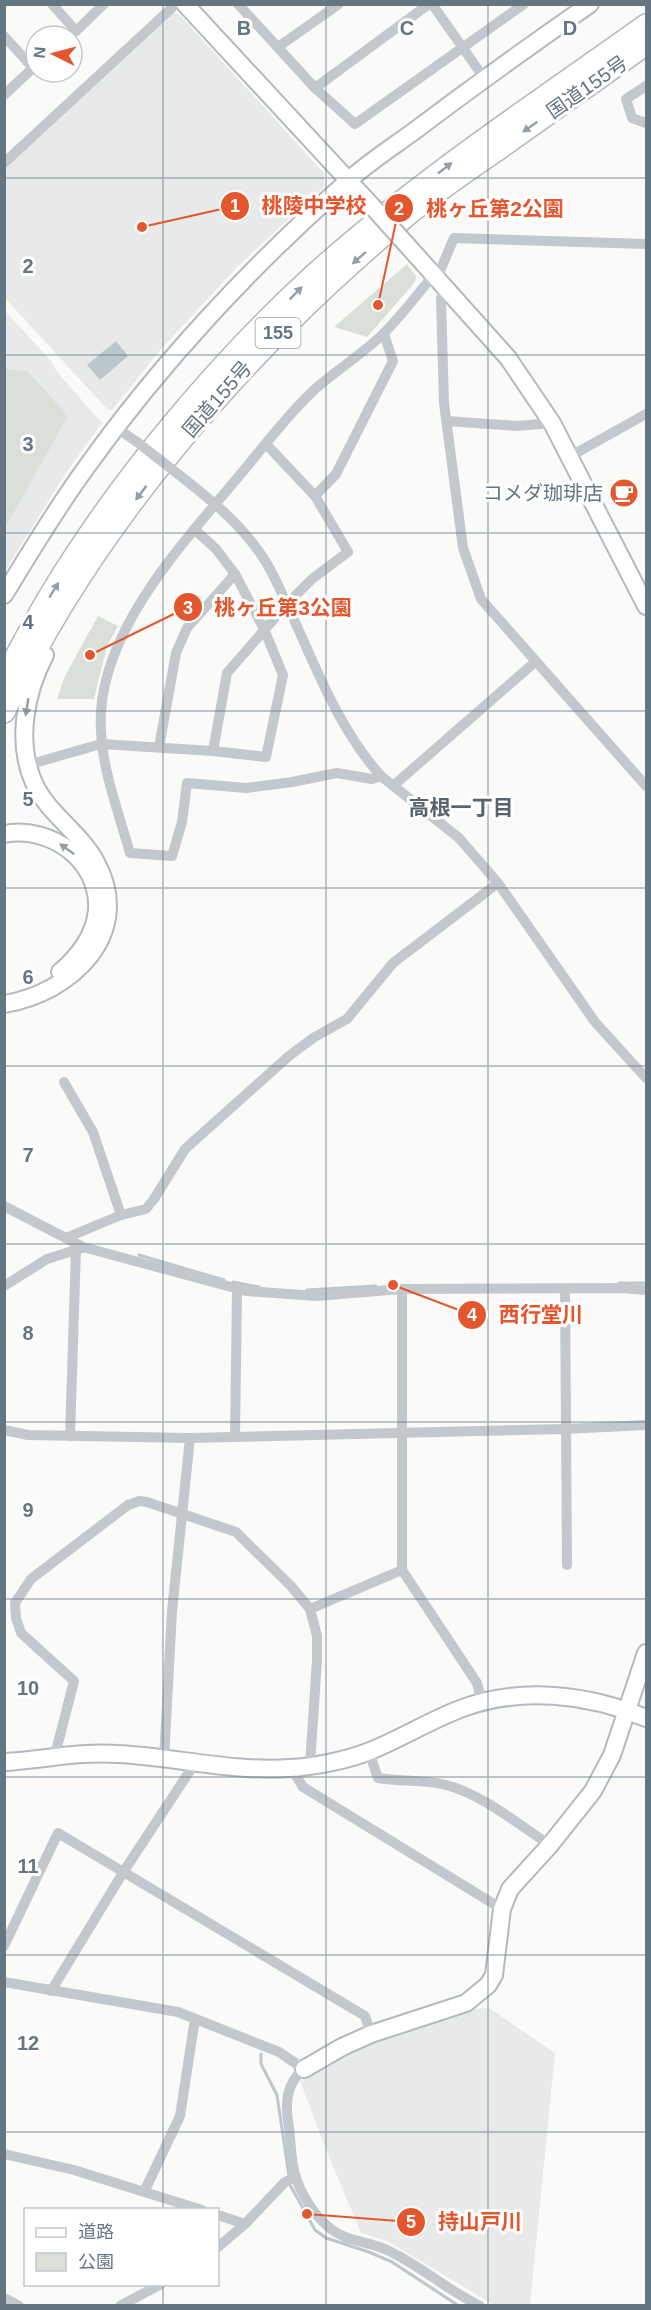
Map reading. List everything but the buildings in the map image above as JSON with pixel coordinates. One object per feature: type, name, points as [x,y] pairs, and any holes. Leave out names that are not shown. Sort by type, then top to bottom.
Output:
[{"type":"highway","name":"国道155号","points":[[4,678],[52,592],[110,506],[182,413],[248,341],[315,274],[395,206],[454,161],[646,25]]},
{"type":"highway","name":"国道155号","points":[[4,712],[64,603],[118,523],[192,425],[260,351],[327,285],[406,216],[646,44]]},
{"type":"street","points":[[52,4],[76,31],[104,4]]},
{"type":"street","points":[[4,163],[176,4]]},
{"type":"street","points":[[185,4],[349,180],[508,358],[552,423],[641,583],[646,606]]},
{"type":"street","points":[[278,47],[339,4]]},
{"type":"street","points":[[315,88],[431,4],[484,78]]},
{"type":"street","points":[[240,5],[315,88],[355,124],[524,4]]},
{"type":"street","points":[[4,595],[88,464],[168,364],[217,309],[349,180],[484,78],[590,4]]},
{"type":"street","points":[[4,36],[33,68],[4,95]]},
{"type":"street","points":[[646,86],[626,99],[632,118],[646,123]]},
{"type":"street","points":[[381,776],[372,779],[337,773],[246,788],[187,783],[182,822],[172,856],[130,853],[106,771],[102,744],[101,711],[113,654],[138,607],[194,529],[314,390],[384,334],[439,280],[454,238],[646,244]]},
{"type":"street","points":[[439,280],[444,403],[463,548],[481,599],[646,786]]},
{"type":"street","points":[[315,496],[336,474],[393,361],[384,334]]},
{"type":"street","points":[[569,457],[646,414]]},
{"type":"street","points":[[447,421],[517,426],[552,423]]},
{"type":"street","points":[[117,428],[216,504],[245,533],[264,558],[341,722],[370,764],[393,786],[459,838],[498,883],[595,1022],[646,1078]]},
{"type":"street","points":[[213,751],[226,673],[286,604],[312,579],[348,552],[315,496],[266,444]]},
{"type":"street","points":[[4,1004],[36,996],[68,979],[98,945],[106,921],[107,897],[101,872],[86,846],[49,807],[34,783],[26,757],[24,731],[28,700],[37,670],[118,523]]},
{"type":"street","points":[[38,762],[102,744],[213,751],[266,758],[283,675],[264,629],[235,574],[216,549],[194,529]]},
{"type":"street","points":[[159,747],[176,652],[187,628],[235,574]]},
{"type":"street","points":[[393,786],[535,662]]},
{"type":"street","points":[[4,834],[22,832],[38,834],[65,847],[80,860],[88,872],[94,888],[97,909],[88,939],[63,970],[45,982],[4,996]]},
{"type":"street","points":[[66,1238],[121,1215],[146,1209],[185,1149],[289,1056],[313,1038],[347,1019],[393,963],[498,883]]},
{"type":"street","points":[[64,1082],[93,1131],[121,1215]]},
{"type":"street","points":[[4,1206],[66,1238],[80,1248],[237,1290],[277,1295],[316,1296],[402,1289],[646,1290]]},
{"type":"street","points":[[4,1286],[48,1259],[80,1248]]},
{"type":"street","points":[[70,1436],[80,1248]]},
{"type":"street","points":[[402,1289],[402,1570],[477,1683],[482,1703]]},
{"type":"street","points":[[565,1289],[567,1565]]},
{"type":"street","points":[[235,1437],[237,1290]]},
{"type":"street","points":[[4,1430],[28,1435],[190,1438],[646,1425]]},
{"type":"street","points":[[164,1759],[172,1611],[190,1438]]},
{"type":"street","points":[[55,1755],[74,1681],[21,1633],[15,1603],[18,1594],[31,1579],[128,1505],[139,1501],[236,1532],[291,1586],[310,1609],[317,1636],[310,1766]]},
{"type":"street","points":[[310,1609],[402,1570]]},
{"type":"street","points":[[473,2304],[392,2252],[371,2243],[347,2238],[331,2230],[291,2180],[286,2101],[294,2077],[342,2047],[371,2034],[466,2003],[480,1994],[494,1975],[502,1909],[510,1889],[550,1845],[593,1791],[612,1755],[646,1653]]},
{"type":"street","points":[[4,1762],[55,1755],[117,1754],[265,1769],[310,1766],[369,1752],[460,1709],[516,1695],[548,1695],[592,1701],[627,1710],[646,1718]]},
{"type":"street","points":[[369,1752],[378,1778],[419,1780],[447,1785],[473,1796],[550,1845]]},
{"type":"street","points":[[51,1990],[124,1871],[195,1763]]},
{"type":"street","points":[[291,1768],[303,1788],[502,1909]]},
{"type":"street","points":[[4,1947],[58,1833],[365,2016],[371,2034]]},
{"type":"street","points":[[4,1982],[178,2012],[279,2052],[304,2069]]},
{"type":"street","points":[[145,2190],[180,2116],[195,2019]]},
{"type":"street","points":[[4,2154],[74,2170],[145,2190],[196,2208]]},
{"type":"street","points":[[219,2246],[291,2180]]},
{"type":"street","points":[[219,2215],[244,2224]]},
{"type":"street","points":[[120,2306],[157,2286]]},
{"type":"street","points":[[4,2298],[20,2306]]},
{"type":"shaded area","points":[[174,13],[179,14],[324,173],[324,187],[237,267],[162,348],[112,410],[107,409],[5,298],[5,169]]},
{"type":"shaded area","points":[[5,311],[52,362],[57,372],[102,423],[65,474],[5,571]]},
{"type":"shaded area","points":[[116,341],[128,356],[100,380],[87,365]]},
{"type":"shaded area","points":[[489,2008],[555,2053],[530,2305],[494,2305],[387,2241],[361,2233],[300,2081],[344,2054],[375,2040],[472,2009]]},
{"type":"green space","points":[[407,264],[416,276],[415,282],[367,337],[334,327]]},
{"type":"green space","points":[[5,368],[28,372],[68,416],[5,528]]},
{"type":"green space","points":[[98,616],[118,626],[107,646],[94,699],[57,699],[65,676]]},
{"type":"waterway","points":[[139,1255],[224,1280]]},
{"type":"waterway","points":[[233,1282],[259,1287]]},
{"type":"waterway","points":[[619,1283],[646,1283]]},
{"type":"waterway","points":[[307,1290],[376,1286]]},
{"type":"waterway","points":[[261,2054],[261,2064],[277,2095],[289,2176]]},
{"type":"waterway","points":[[289,2183],[315,2230],[326,2238],[392,2262],[459,2306]]},
{"type":"place","name":"桃陵中学校","points":[[142,227]]},
{"type":"place","name":"桃ヶ丘第2公園","points":[[378,305]]},
{"type":"place","name":"コメダ珈琲店","points":[[624,493]]},
{"type":"place","name":"桃ヶ丘第3公園","points":[[90,655]]},
{"type":"place","name":"西行堂川","points":[[393,1285]]},
{"type":"place","name":"持山戸川","points":[[307,2214]]},
{"type":"district","name":"高根一丁目","points":[[461,807]]}]
